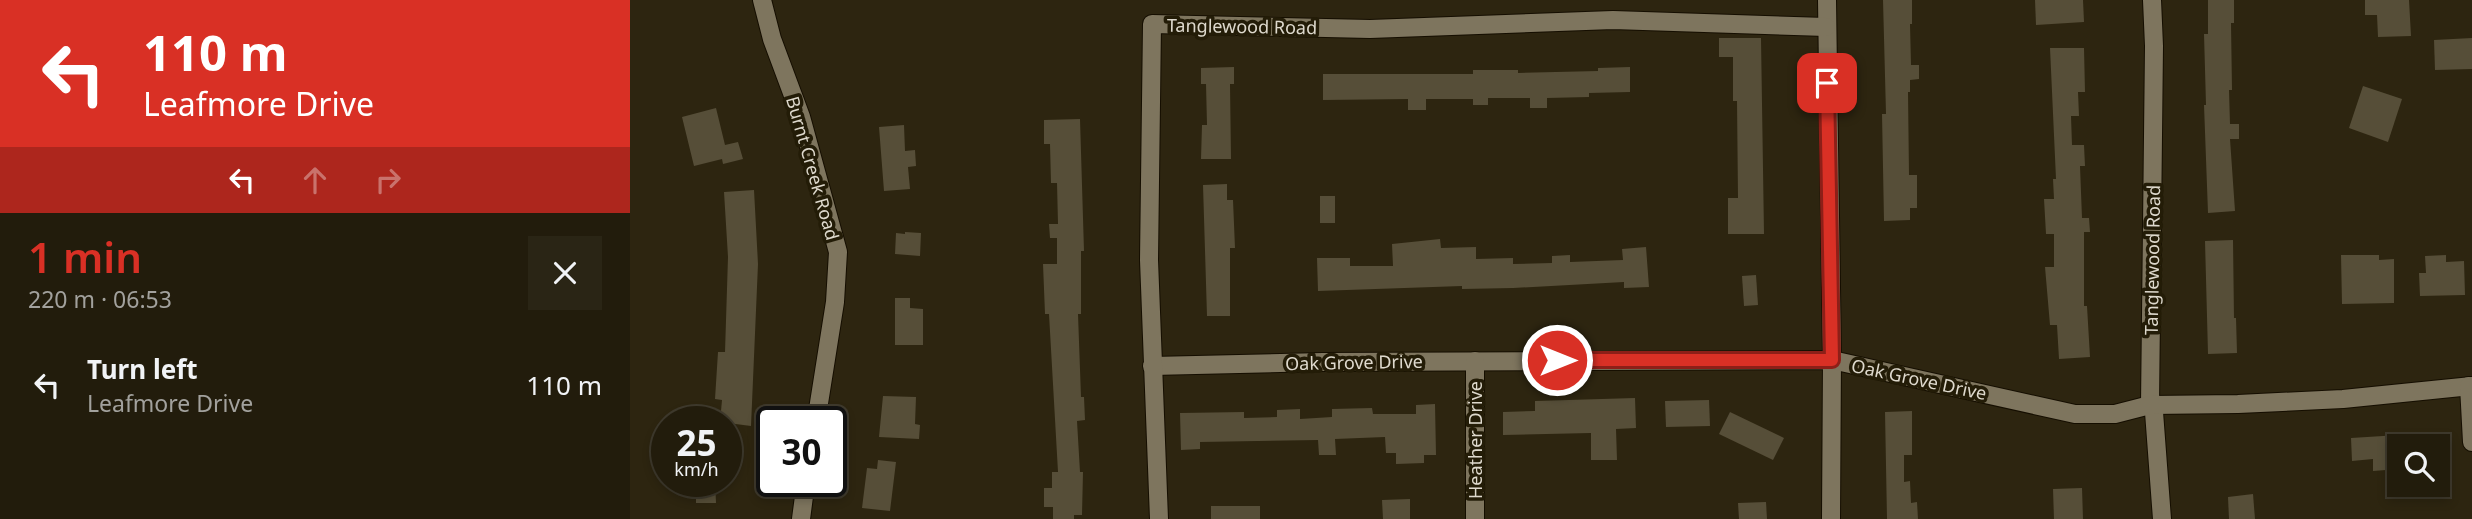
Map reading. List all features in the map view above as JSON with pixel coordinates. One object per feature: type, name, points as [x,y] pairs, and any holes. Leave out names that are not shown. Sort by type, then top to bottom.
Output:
[{"type":"street","name":"Burnt Creek Road","points":[[762,0],[772,39],[801,117],[838,252],[835,302],[819,406]]},
{"type":"street","points":[[1827,0],[1832,360],[1831,519]]},
{"type":"street","name":"Tanglewood Road","points":[[2152,0],[2154,46],[2150,405],[2154,412],[2162,519]]},
{"type":"street","name":"Tanglewood Road","points":[[1159,519],[1149,260],[1152,24],[1370,29],[1613,20],[1826,27]]},
{"type":"street","name":"Oak Grove Drive","points":[[1152,366],[1475,361],[1832,360],[2075,414],[2115,414],[2150,405],[2238,404],[2343,398],[2470,386]]},
{"type":"street","name":"Heather Drive","points":[[1475,361],[1475,519]]},
{"type":"street","points":[[2470,386],[2472,442]]},
{"type":"street","points":[[801,519],[804,497]]},
{"type":"building","points":[[1883,0],[1912,0],[1911,65],[1919,65],[1919,79],[1910,80],[1908,92],[1909,175],[1917,175],[1917,208],[1910,208],[1910,220],[1884,221],[1882,114],[1886,114]]},
{"type":"building","points":[[2035,0],[2083,0],[2084,22],[2036,25]]},
{"type":"building","points":[[2208,0],[2234,0],[2234,23],[2231,23],[2230,124],[2239,124],[2239,139],[2230,139],[2235,211],[2208,213],[2204,34],[2208,34]]},
{"type":"building","points":[[2365,0],[2409,0],[2411,36],[2378,37],[2377,15],[2365,15]]},
{"type":"building","points":[[1719,38],[1761,38],[1764,234],[1728,234],[1728,198],[1738,198],[1737,101],[1733,101],[1733,57],[1719,57]]},
{"type":"building","points":[[2472,38],[2472,69],[2435,70],[2434,40]]},
{"type":"building","points":[[2050,48],[2084,48],[2085,92],[2078,92],[2079,116],[2071,116],[2072,145],[2084,145],[2085,166],[2080,166],[2082,218],[2089,218],[2090,232],[2084,232],[2084,306],[2087,306],[2090,357],[2059,359],[2057,325],[2050,325],[2045,267],[2054,267],[2054,234],[2046,234],[2044,199],[2054,199],[2053,179],[2056,179]]},
{"type":"building","points":[[1234,67],[1234,84],[1230,84],[1231,159],[1201,159],[1202,125],[1207,125],[1206,84],[1201,84],[1201,68]]},
{"type":"building","points":[[1630,67],[1630,92],[1547,98],[1547,108],[1530,108],[1530,98],[1488,98],[1488,105],[1473,105],[1473,99],[1426,99],[1426,110],[1408,110],[1408,99],[1323,100],[1323,74],[1473,74],[1473,70],[1518,70],[1518,73],[1598,71],[1598,68]]},
{"type":"building","points":[[2363,86],[2402,99],[2388,142],[2349,128]]},
{"type":"building","points":[[716,108],[725,145],[738,142],[743,159],[723,164],[722,159],[694,166],[682,117]]},
{"type":"building","points":[[1080,119],[1084,251],[1081,251],[1081,314],[1078,314],[1081,397],[1084,397],[1085,420],[1077,421],[1080,472],[1083,472],[1082,515],[1074,515],[1074,519],[1053,519],[1053,507],[1044,507],[1044,488],[1052,488],[1052,472],[1058,472],[1049,314],[1045,314],[1043,264],[1057,264],[1057,238],[1050,238],[1049,224],[1058,224],[1057,183],[1051,183],[1050,144],[1044,144],[1044,120]]},
{"type":"building","points":[[904,125],[905,151],[915,150],[916,166],[908,167],[910,189],[884,191],[879,127]]},
{"type":"building","points":[[1227,184],[1227,200],[1233,200],[1235,248],[1230,248],[1230,316],[1207,316],[1203,185]]},
{"type":"building","points":[[754,190],[758,264],[751,426],[742,425],[742,406],[721,406],[722,400],[715,399],[718,352],[725,352],[728,257],[724,192]]},
{"type":"building","points":[[1320,196],[1335,196],[1335,223],[1320,223]]},
{"type":"building","points":[[896,233],[921,233],[920,256],[895,254]]},
{"type":"building","points":[[1440,239],[1441,248],[1476,247],[1476,259],[1513,258],[1513,264],[1552,263],[1552,256],[1570,255],[1570,262],[1623,260],[1622,249],[1646,247],[1649,287],[1624,288],[1624,282],[1513,288],[1462,289],[1462,286],[1318,291],[1317,258],[1350,258],[1350,266],[1393,266],[1392,244]]},
{"type":"building","points":[[2233,240],[2237,353],[2208,354],[2205,241]]},
{"type":"building","points":[[2341,255],[2379,255],[2379,260],[2394,259],[2394,303],[2342,304]]},
{"type":"building","points":[[2446,255],[2446,262],[2464,261],[2465,295],[2420,296],[2419,273],[2426,273],[2425,256]]},
{"type":"building","points":[[1756,275],[1758,305],[1744,306],[1742,276]]},
{"type":"building","points":[[895,298],[910,298],[910,308],[923,309],[923,345],[895,345]]},
{"type":"building","points":[[883,396],[916,397],[915,424],[920,425],[919,439],[879,437]]},
{"type":"building","points":[[1635,398],[1636,428],[1616,429],[1617,460],[1591,460],[1591,433],[1503,435],[1503,412],[1535,411],[1535,401]]},
{"type":"building","points":[[1709,400],[1710,426],[1666,427],[1665,401]]},
{"type":"building","points":[[1435,404],[1436,455],[1424,455],[1424,463],[1396,464],[1396,453],[1386,453],[1385,437],[1335,439],[1336,455],[1319,455],[1318,440],[1200,442],[1200,449],[1181,450],[1180,413],[1244,412],[1244,418],[1277,417],[1277,410],[1300,409],[1300,419],[1332,417],[1332,409],[1372,408],[1373,414],[1416,414],[1416,405]]},
{"type":"building","points":[[1912,411],[1912,455],[1904,455],[1904,482],[1910,481],[1911,503],[1917,502],[1918,519],[1887,519],[1885,412]]},
{"type":"building","points":[[1730,412],[1784,438],[1773,460],[1719,434]]},
{"type":"building","points":[[2387,436],[2387,470],[2373,471],[2373,459],[2352,461],[2351,438]]},
{"type":"building","points":[[878,460],[896,462],[890,511],[862,508],[867,468],[877,469]]},
{"type":"building","points":[[2082,488],[2083,519],[2054,519],[2053,489]]},
{"type":"building","points":[[2253,494],[2255,519],[2229,519],[2228,497]]},
{"type":"building","points":[[696,497],[716,497],[716,503],[696,503]]},
{"type":"building","points":[[1410,499],[1410,519],[1383,519],[1382,500]]},
{"type":"building","points":[[1766,502],[1767,519],[1739,519],[1738,503]]},
{"type":"building","points":[[1211,506],[1260,506],[1260,519],[1211,519]]},
{"type":"route","points":[[1557,360],[1832,360],[1827,83]]}]
